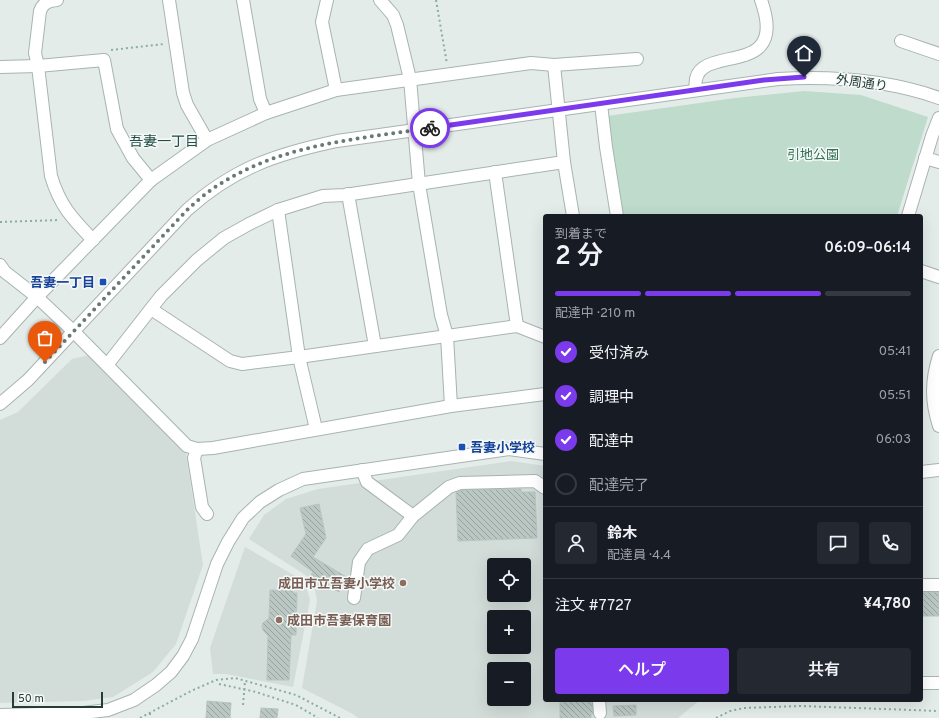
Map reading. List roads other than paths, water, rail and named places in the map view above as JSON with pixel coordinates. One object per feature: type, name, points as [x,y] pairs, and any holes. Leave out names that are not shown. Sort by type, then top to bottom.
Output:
[{"type":"street","points":[[56,0],[48,2],[42,6],[40,11],[35,53],[38,66],[51,176],[55,190],[62,204],[73,219],[93,240]]},
{"type":"street","points":[[170,0],[175,43],[187,105],[207,140]]},
{"type":"street","points":[[243,0],[260,98],[266,113]]},
{"type":"street","points":[[327,0],[322,22],[336,90]]},
{"type":"street","points":[[380,0],[393,15],[398,25],[410,79],[419,184],[441,315],[447,336],[450,406]]},
{"type":"street","points":[[696,90],[695,83],[697,74],[701,68],[716,62],[748,55],[762,44],[766,35],[767,24],[766,15],[761,0]]},
{"type":"street","points":[[901,41],[939,54]]},
{"type":"street","points":[[0,338],[36,297],[151,180],[207,140],[266,113],[336,90],[410,79],[531,63],[554,65],[637,59]]},
{"type":"street","points":[[0,67],[38,66],[104,60],[117,129],[132,158],[151,180]]},
{"type":"street","points":[[554,65],[564,162],[573,214]]},
{"type":"street","name":"外周通り","points":[[0,404],[28,380],[187,210],[205,194],[219,184],[253,166],[302,149],[414,130],[778,79],[804,77],[854,79],[880,83],[939,98]]},
{"type":"street","points":[[601,104],[617,214]]},
{"type":"street","points":[[909,214],[939,118]]},
{"type":"street","points":[[926,158],[939,162]]},
{"type":"street","points":[[107,365],[161,296],[197,260],[224,238],[278,210],[323,196],[419,184],[564,162]]},
{"type":"street","points":[[495,172],[517,326]]},
{"type":"street","points":[[348,194],[375,346]]},
{"type":"street","points":[[278,210],[299,357],[316,429]]},
{"type":"street","points":[[0,265],[5,272],[36,297],[73,331],[187,446],[197,449],[213,448],[450,406],[543,394]]},
{"type":"street","points":[[923,272],[939,277]]},
{"type":"street","points":[[150,309],[230,361],[242,364],[517,326],[543,336]]},
{"type":"street","points":[[939,356],[933,383],[932,399],[939,426]]},
{"type":"street","points":[[197,449],[194,458],[196,472],[202,507],[207,514]]},
{"type":"street","points":[[0,715],[83,713],[108,710],[134,700],[161,681],[171,672],[183,656],[192,639],[217,564],[228,542],[243,518],[260,502],[279,490],[303,479],[509,449],[543,454]]},
{"type":"street","points":[[362,470],[367,482],[413,516]]},
{"type":"street","points":[[923,472],[939,470]]},
{"type":"street","points":[[354,598],[359,562],[368,549],[398,535],[413,516],[449,487],[460,483],[535,481],[543,487]]},
{"type":"street","points":[[923,585],[939,585]]},
{"type":"street","points":[[923,683],[939,683]]},
{"type":"street","points":[[599,702],[600,713]]},
{"type":"place","name":"吾妻一丁目","points":[[103,282]]},
{"type":"place","name":"吾妻小学校","points":[[462,447]]},
{"type":"place","name":"成田市立吾妻小学校","points":[[403,583]]},
{"type":"place","name":"成田市吾妻保育園","points":[[279,620]]},
{"type":"district","name":"吾妻一丁目","points":[[164,141]]},
{"type":"park label","name":"引地公園","points":[[813,154]]}]
